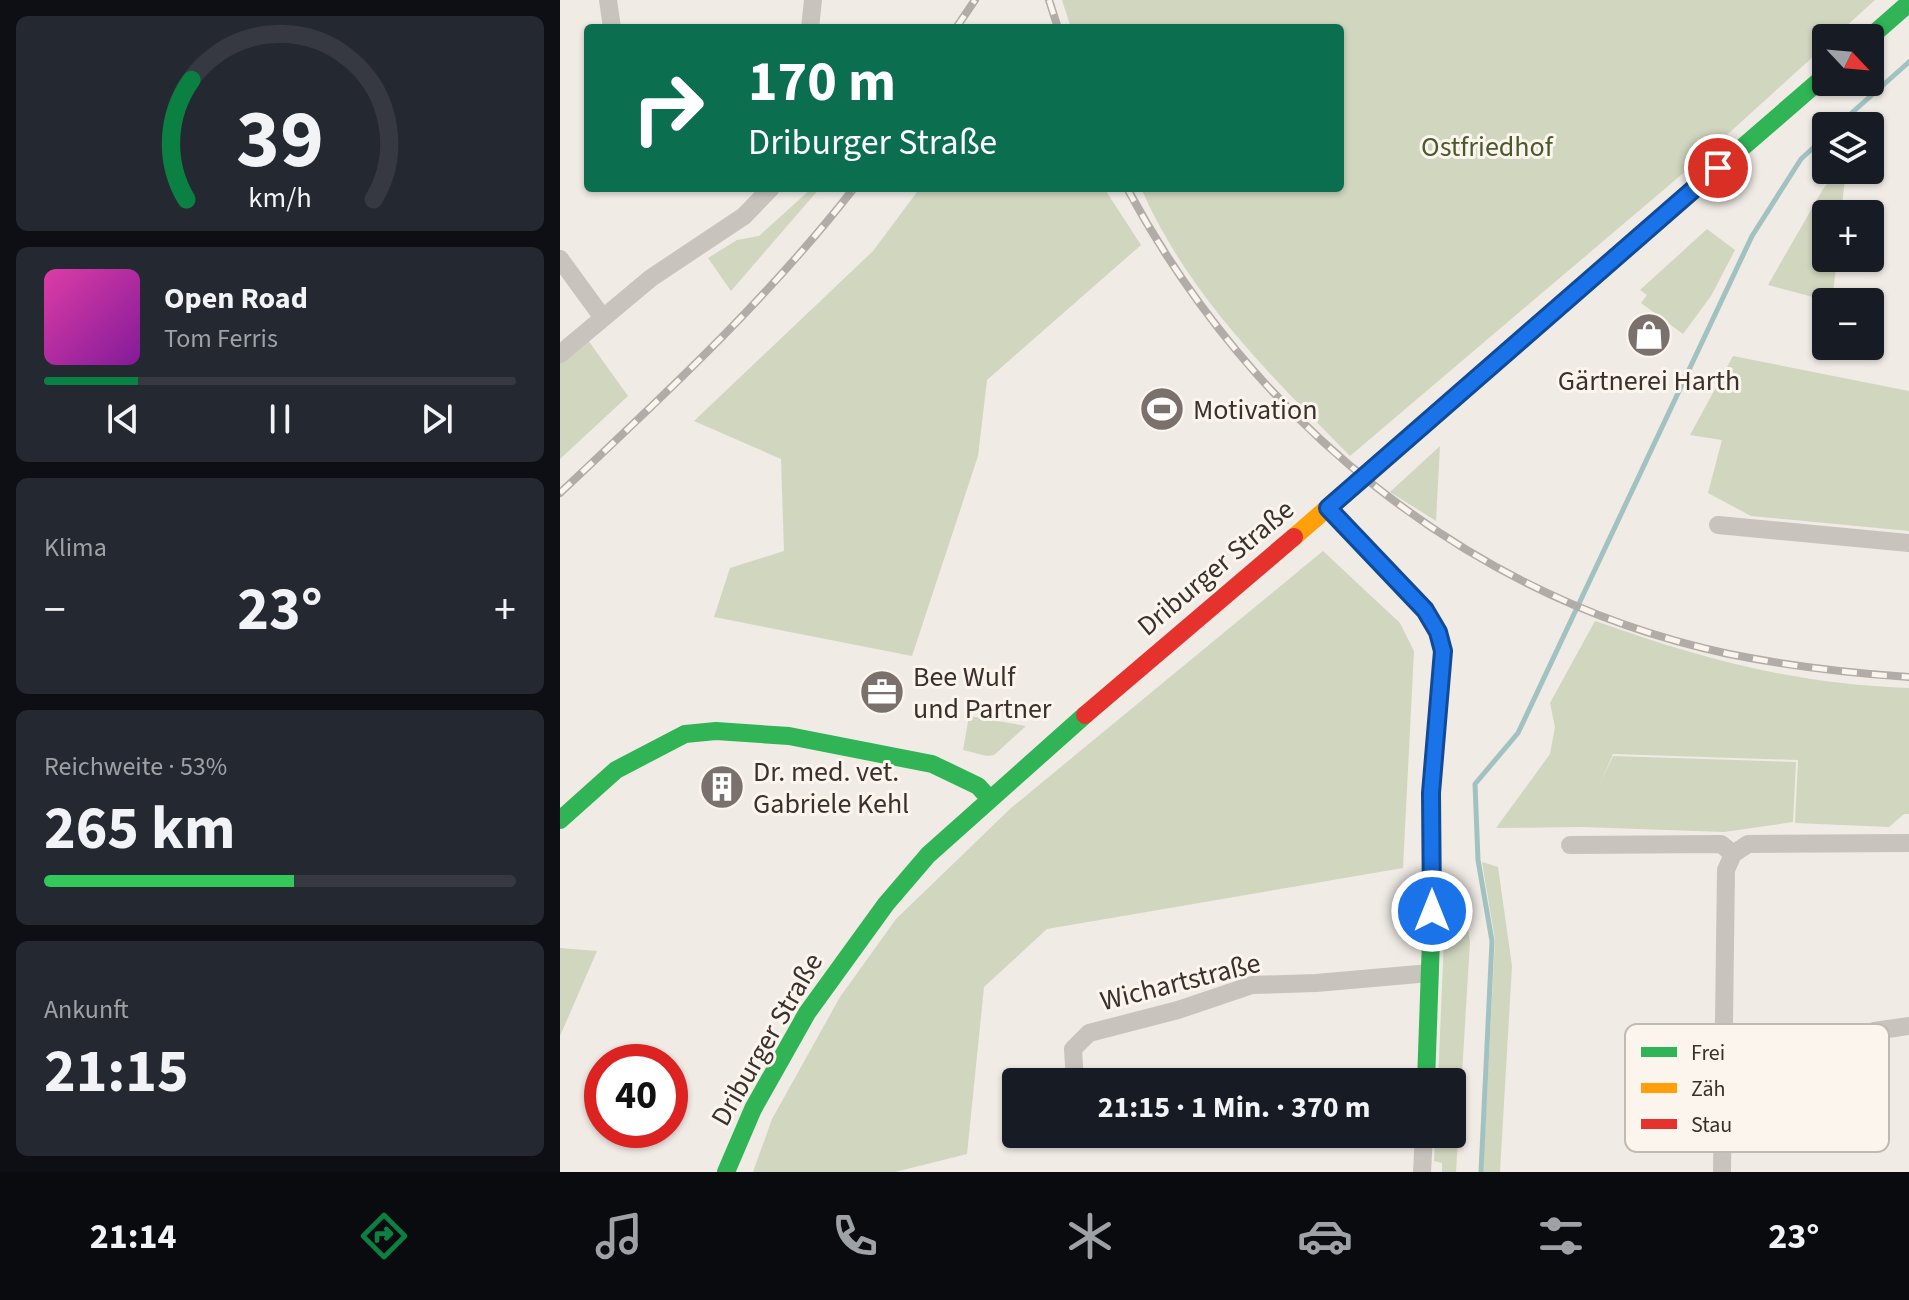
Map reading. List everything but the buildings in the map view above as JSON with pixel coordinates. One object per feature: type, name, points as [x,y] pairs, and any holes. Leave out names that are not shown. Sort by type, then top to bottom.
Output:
[{"type":"main road","points":[[1884,25],[1909,3]]},
{"type":"main road","name":"Driburger Straße","points":[[726,1172],[753,1109],[828,980],[928,855],[989,798],[1812,87]]},
{"type":"main road","points":[[1328,508],[1425,610],[1438,632],[1443,651],[1431,793],[1427,1068]]},
{"type":"main road","points":[[560,820],[616,770],[685,734],[716,731],[789,736],[932,764],[978,786],[989,798]]},
{"type":"street","points":[[608,0],[611,24]]},
{"type":"street","points":[[810,24],[813,0]]},
{"type":"street","points":[[560,354],[651,278],[736,222],[767,192]]},
{"type":"street","points":[[560,259],[603,318]]},
{"type":"street","points":[[1718,525],[1909,543]]},
{"type":"street","points":[[1724,1024],[1726,870],[1733,854],[1748,844],[1909,843]]},
{"type":"street","points":[[1570,845],[1721,844],[1733,854]]},
{"type":"street","name":"Wichartstraße","points":[[1074,1068],[1073,1049],[1089,1033],[1178,1010],[1252,985],[1430,973]]},
{"type":"street","points":[[1889,1029],[1909,1026]]},
{"type":"street","points":[[1422,1172],[1423,1148]]},
{"type":"street","points":[[1722,1152],[1722,1172]]},
{"type":"green space","name":"Ostfriedhof","points":[[1062,0],[1875,0],[1848,24],[1812,24],[1812,58],[1707,153],[1350,456],[1261,364],[1206,298],[1160,227],[1143,192],[1344,192],[1344,24],[1070,24]]},
{"type":"green space","points":[[1827,184],[1844,184],[1843,200],[1817,200]]},
{"type":"green space","points":[[808,192],[817,192],[731,291],[708,258],[737,240],[759,236]]},
{"type":"green space","points":[[917,192],[1107,192],[1141,245],[987,380],[978,456],[912,656],[714,617],[730,568],[784,551],[781,459],[694,421],[873,251]]},
{"type":"green space","points":[[1812,208],[1812,272],[1835,272],[1834,288],[1812,288],[1812,297],[1768,285]]},
{"type":"green space","points":[[1707,229],[1735,250],[1711,296],[1683,334],[1641,303],[1647,295],[1640,290]]},
{"type":"green space","points":[[585,336],[628,396],[560,459],[560,359]]},
{"type":"green space","points":[[1733,356],[1909,391],[1909,531],[1751,516],[1708,493],[1722,440],[1690,435]]},
{"type":"green space","points":[[1440,446],[1436,521],[1390,492]]},
{"type":"green space","points":[[1323,551],[1400,623],[1414,651],[1403,868],[1047,929],[984,987],[967,1154],[895,1172],[753,1172],[772,1119],[840,997],[896,919],[1011,808]]},
{"type":"green space","points":[[1595,621],[1673,647],[1749,667],[1826,681],[1909,688],[1909,814],[1904,814],[1889,827],[1795,823],[1798,760],[1613,754],[1600,784],[1613,756],[1796,762],[1793,822],[1724,832],[1582,827],[1496,828],[1550,754],[1555,727],[1550,703]]},
{"type":"green space","points":[[969,716],[1026,726],[994,755],[987,756],[963,750]]},
{"type":"green space","points":[[1482,862],[1498,867],[1512,966],[1500,1172],[1483,1172],[1495,940]]},
{"type":"green space","points":[[1463,898],[1470,942],[1462,1068],[1439,1068],[1445,915]]},
{"type":"green space","points":[[560,948],[597,951],[560,1036]]},
{"type":"green space","points":[[1434,1148],[1457,1148],[1456,1172],[1442,1172],[1442,1163],[1434,1161]]},
{"type":"waterway","points":[[1853,112],[1909,62]]},
{"type":"waterway","points":[[1481,1172],[1492,941],[1478,860],[1475,784],[1518,733],[1752,236],[1801,159],[1812,149]]},
{"type":"railway","points":[[959,24],[975,0]]},
{"type":"railway","points":[[1049,0],[1057,24]]},
{"type":"railway","points":[[560,493],[750,308],[851,192]]},
{"type":"railway","points":[[1129,192],[1178,273],[1237,351],[1303,423],[1377,487],[1456,543],[1542,590],[1633,627],[1751,658],[1909,677]]},
{"type":"traffic: fast","points":[[1884,25],[1909,3]]},
{"type":"traffic: fast","points":[[1693,190],[1812,87]]},
{"type":"traffic: fast","points":[[1328,508],[1425,610],[1438,632],[1443,651],[1431,793],[1432,911],[1426,1068]]},
{"type":"traffic: fast","points":[[726,1172],[753,1109],[807,1013],[886,904],[928,855],[1085,715]]},
{"type":"traffic: fast","points":[[560,820],[616,770],[685,734],[716,731],[789,736],[932,764],[978,786],[989,798]]},
{"type":"traffic: slow","points":[[1294,537],[1693,190]]},
{"type":"traffic: jam","points":[[1085,715],[1294,537]]},
{"type":"place","name":"Gärtnerei Harth","points":[[1649,335]]},
{"type":"place","name":"Motivation","points":[[1162,409]]},
{"type":"place","name":"Bee Wulf und Partner","points":[[882,692]]},
{"type":"place","name":"Dr. med. vet. Gabriele Kehl","points":[[722,787]]},
{"type":"route","points":[[1432,911],[1431,793],[1443,651],[1438,632],[1425,610],[1328,508],[1718,168]]}]
